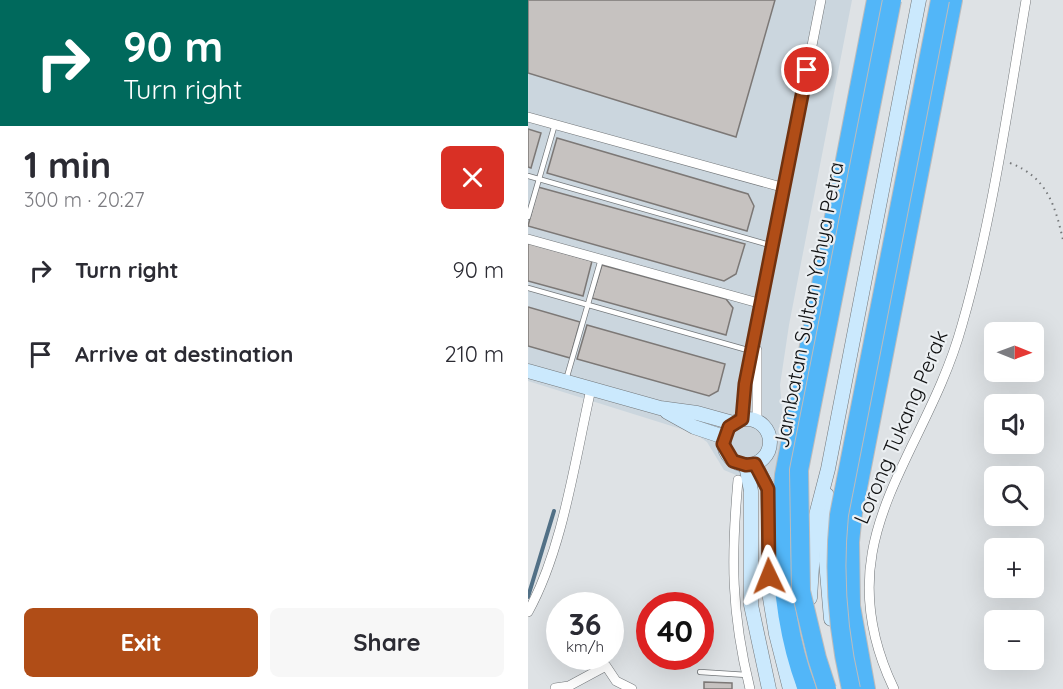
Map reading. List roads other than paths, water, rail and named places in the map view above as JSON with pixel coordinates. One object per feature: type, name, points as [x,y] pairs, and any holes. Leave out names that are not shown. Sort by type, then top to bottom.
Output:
[{"type":"highway","points":[[807,689],[800,670],[784,587],[781,523],[783,475],[876,0]]},
{"type":"highway","name":"Jambatan Sultan Yahya Petra","points":[[827,689],[801,591],[799,470],[892,0]]},
{"type":"highway","points":[[851,689],[836,607],[834,560],[839,515],[940,0]]},
{"type":"highway","points":[[866,689],[860,643],[851,606],[850,542],[853,513],[953,0]]},
{"type":"main road","points":[[820,689],[815,663],[810,582],[815,519],[828,469],[919,0]]},
{"type":"main road","points":[[528,371],[660,408],[737,421],[757,421],[763,426],[770,440],[766,454],[750,465]]},
{"type":"main road","points":[[660,408],[694,427],[724,437]]},
{"type":"main road","points":[[724,437],[737,421]]},
{"type":"main road","points":[[724,437],[728,456],[733,461],[750,465],[768,489],[770,598],[776,634],[790,689]]},
{"type":"main road","points":[[750,465],[751,605],[769,689]]},
{"type":"main road","points":[[828,469],[826,561],[829,610],[838,651],[858,689]]},
{"type":"street","points":[[737,421],[821,0]]},
{"type":"street","name":"Lorong Tukang Perak","points":[[894,689],[884,669],[872,625],[870,588],[873,541],[897,475],[953,356],[963,323],[999,159],[1026,0]]},
{"type":"street","points":[[528,117],[785,188]]},
{"type":"street","points":[[528,239],[762,304]]},
{"type":"street","points":[[756,333],[757,421]]},
{"type":"street","points":[[528,612],[548,565],[573,474],[591,389]]},
{"type":"street","points":[[738,480],[733,575],[736,624],[750,689]]},
{"type":"street","points":[[555,688],[569,686],[606,666],[616,681],[632,689]]},
{"type":"lane","points":[[528,217],[555,124]]},
{"type":"lane","points":[[528,176],[773,246]]},
{"type":"lane","points":[[566,381],[601,259]]},
{"type":"lane","points":[[528,288],[752,351]]},
{"type":"lane","points":[[700,672],[747,675]]},
{"type":"waterway","points":[[528,597],[554,511]]}]
